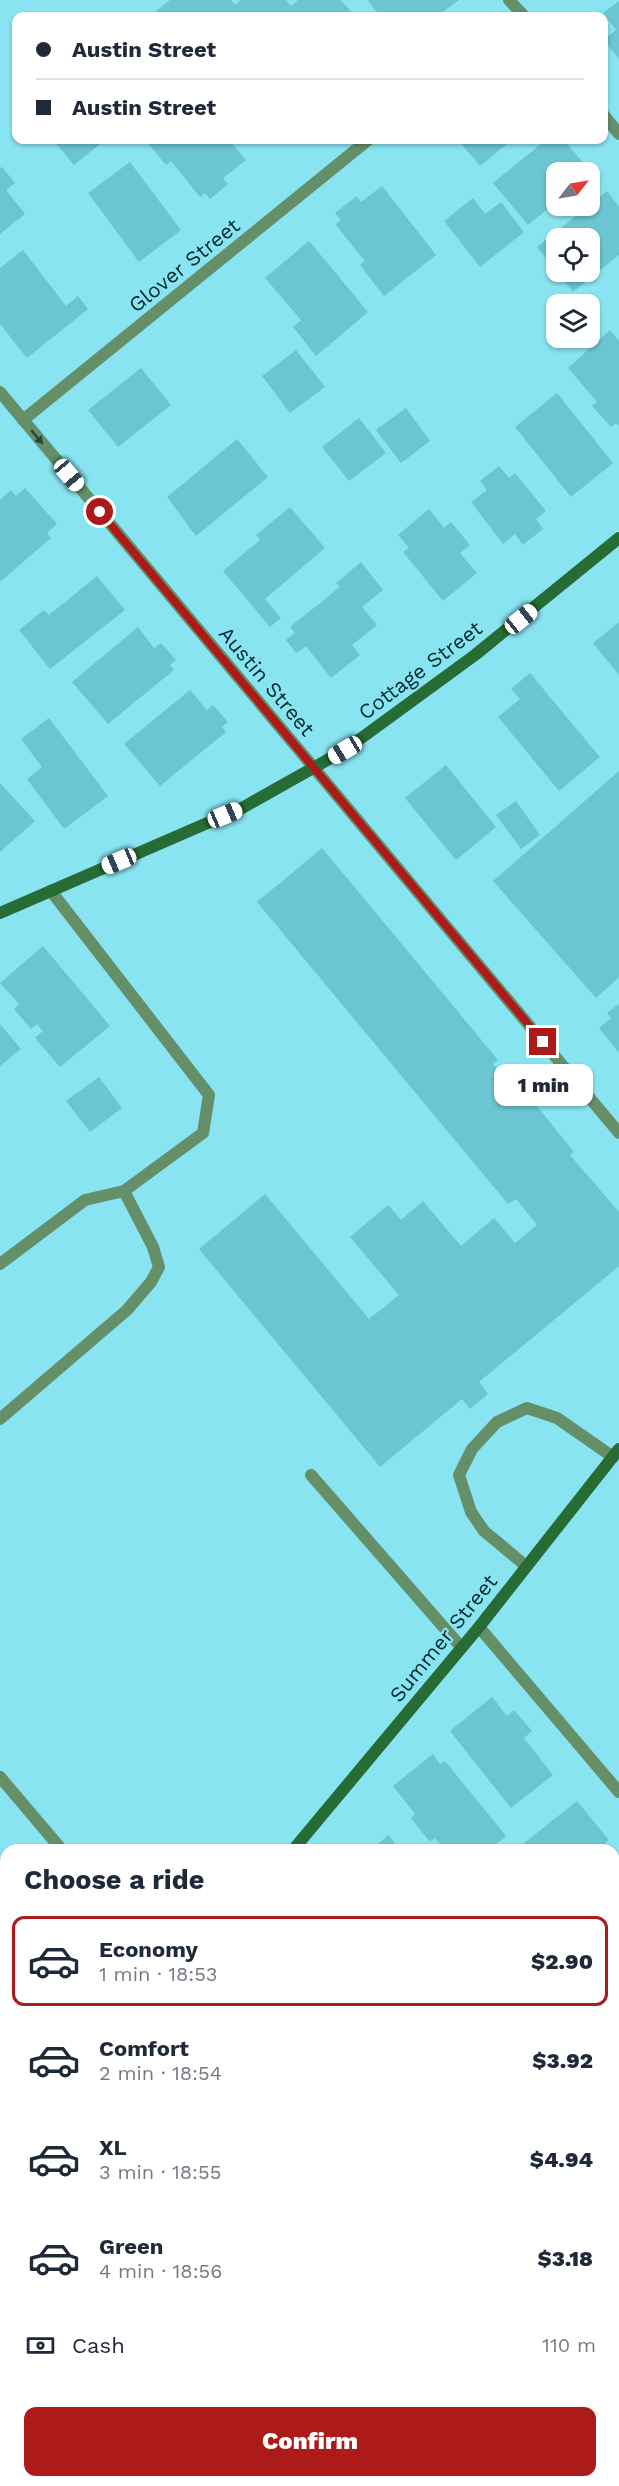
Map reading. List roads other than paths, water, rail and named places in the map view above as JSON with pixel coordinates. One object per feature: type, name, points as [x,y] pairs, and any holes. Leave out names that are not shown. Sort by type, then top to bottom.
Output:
[{"type":"main road","name":"Cottage Street","points":[[0,913],[242,808],[314,768],[414,702],[619,538]]},
{"type":"main road","name":"Summer Street","points":[[298,1844],[479,1627],[616,1453]]},
{"type":"street","points":[[509,0],[519,12]]},
{"type":"street","points":[[608,120],[619,134]]},
{"type":"street","name":"Glover Street","points":[[23,420],[363,144]]},
{"type":"street","name":"Austin Street","points":[[0,392],[619,1133]]},
{"type":"street","points":[[0,1264],[85,1200],[124,1191],[203,1133],[209,1095],[51,891]]},
{"type":"street","points":[[0,1419],[127,1310],[151,1282],[159,1267],[153,1247],[124,1191]]},
{"type":"street","points":[[526,1566],[484,1531],[471,1512],[459,1475],[472,1449],[497,1422],[527,1408],[556,1418],[616,1453]]},
{"type":"street","points":[[310,1475],[461,1647]]},
{"type":"street","points":[[479,1627],[619,1792]]},
{"type":"street","points":[[0,1777],[57,1844]]}]
